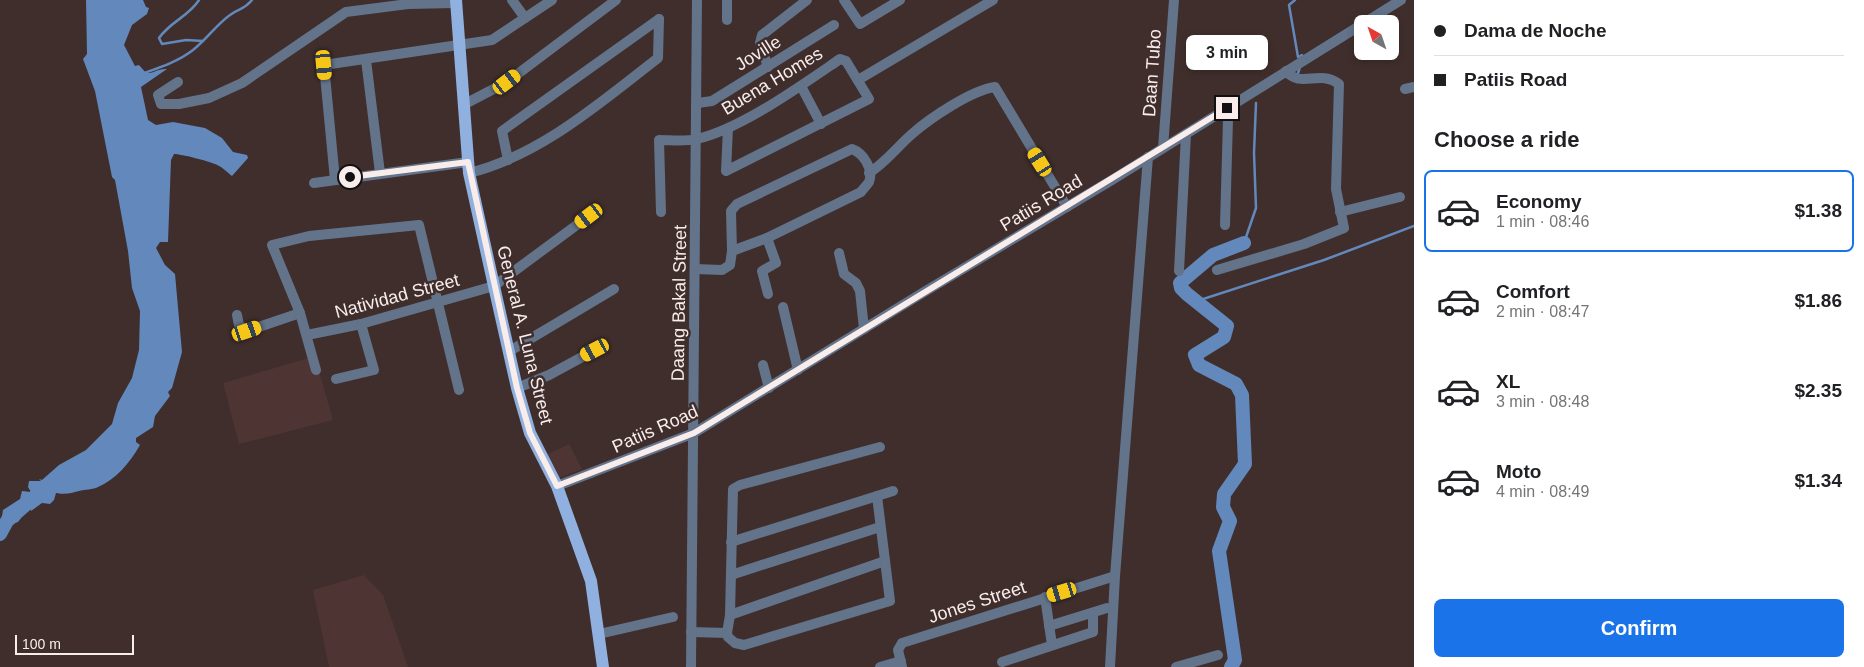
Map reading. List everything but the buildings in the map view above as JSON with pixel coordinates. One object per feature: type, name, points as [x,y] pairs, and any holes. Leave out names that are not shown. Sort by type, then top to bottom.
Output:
[{"type":"main road","name":"General A. Luna Street","points":[[456,1],[469,167],[494,286],[517,388],[530,433],[557,486],[591,581],[603,667]]},
{"type":"street","points":[[512,0],[525,18]]},
{"type":"street","points":[[335,180],[324,65],[492,40],[552,0]]},
{"type":"street","points":[[463,104],[507,82],[616,0]]},
{"type":"street","name":"Daang Bakal Street","points":[[691,667],[698,103],[697,0]]},
{"type":"street","points":[[727,0],[727,20]]},
{"type":"street","points":[[768,67],[760,43],[762,35],[808,0]]},
{"type":"street","points":[[844,0],[860,24],[900,0]]},
{"type":"street","points":[[858,80],[993,0]]},
{"type":"street","name":"Daan Tubo","points":[[1163,148],[1174,0]]},
{"type":"street","name":"Patiis Road","points":[[557,486],[694,433],[1067,207],[1401,0]]},
{"type":"street","points":[[178,82],[158,97],[163,104],[184,104],[209,98],[242,82],[346,12],[408,2],[456,1]]},
{"type":"street","points":[[314,183],[380,173],[469,167],[508,160],[583,116],[658,58],[659,19],[502,131],[508,160]]},
{"type":"street","name":"Joville","points":[[698,103],[712,102],[834,25]]},
{"type":"street","name":"Buena Homes","points":[[661,212],[658,140],[697,139],[728,128],[801,86],[843,59],[869,100],[821,124]]},
{"type":"street","points":[[366,60],[380,173]]},
{"type":"street","points":[[1217,270],[1338,232],[1345,227],[1337,201],[1336,156],[1339,84],[1325,77],[1298,80],[1286,71]]},
{"type":"street","points":[[728,128],[726,171],[821,124],[801,86]]},
{"type":"street","points":[[870,174],[911,134],[979,91],[995,87],[1067,207]]},
{"type":"street","points":[[1225,225],[1227,108]]},
{"type":"street","points":[[1179,271],[1186,134]]},
{"type":"street","points":[[695,269],[722,270],[730,265],[732,251],[731,211],[742,201],[852,149],[860,152],[865,159],[870,174],[869,182],[861,192],[767,238],[732,251]]},
{"type":"street","points":[[1110,667],[1115,576],[1148,157]]},
{"type":"street","points":[[1340,212],[1400,197]]},
{"type":"street","name":"Natividad Street","points":[[307,336],[361,324],[494,286],[589,216]]},
{"type":"street","points":[[316,370],[300,313],[272,245],[309,236],[419,225],[440,302],[459,390]]},
{"type":"street","points":[[767,238],[776,263],[762,271],[768,294]]},
{"type":"street","points":[[839,253],[844,274],[856,283],[860,291],[864,329]]},
{"type":"street","points":[[510,351],[614,289]]},
{"type":"street","points":[[783,307],[798,370]]},
{"type":"street","points":[[237,315],[239,325],[247,331],[300,313]]},
{"type":"street","points":[[336,379],[374,370],[361,324]]},
{"type":"street","points":[[517,388],[549,375],[595,350]]},
{"type":"street","points":[[763,366],[769,388]]},
{"type":"street","points":[[877,496],[890,600],[744,645],[735,643],[728,636],[732,542],[731,492],[735,487],[880,447]]},
{"type":"street","points":[[732,542],[893,491]]},
{"type":"street","points":[[731,575],[880,527]]},
{"type":"street","points":[[730,615],[885,561]]},
{"type":"street","name":"Jones Street","points":[[902,664],[898,650],[902,643],[1115,576]]},
{"type":"street","points":[[1044,597],[1052,645]]},
{"type":"street","points":[[1050,626],[1093,614],[1107,608]]},
{"type":"street","points":[[1002,662],[1093,632],[1093,614]]},
{"type":"street","points":[[599,634],[673,617]]},
{"type":"street","points":[[691,632],[727,633]]},
{"type":"street","points":[[1176,667],[1218,654]]},
{"type":"street","points":[[880,667],[902,664]]},
{"type":"shaded area","points":[[309,358],[319,371],[333,420],[239,444],[223,383]]},
{"type":"shaded area","points":[[569,444],[582,469],[556,479],[546,455]]},
{"type":"shaded area","points":[[364,575],[383,595],[408,667],[329,667],[313,590]]},
{"type":"water","points":[[86,0],[143,0],[146,7],[149,8],[147,14],[132,25],[124,45],[135,66],[139,65],[146,73],[167,69],[141,87],[148,120],[156,125],[173,122],[205,128],[222,138],[233,152],[247,155],[248,158],[232,176],[217,165],[182,155],[174,154],[171,160],[168,242],[160,242],[156,248],[165,265],[175,274],[182,352],[172,388],[168,392],[170,396],[155,416],[153,427],[136,438],[136,442],[140,445],[127,465],[105,484],[94,489],[68,494],[56,493],[54,500],[50,504],[42,503],[31,511],[31,505],[20,504],[17,516],[21,518],[18,522],[0,528],[3,510],[20,499],[22,491],[31,492],[28,487],[29,481],[41,481],[39,479],[42,480],[59,465],[86,450],[112,424],[118,403],[132,378],[139,350],[140,311],[132,288],[128,251],[115,180],[112,177],[95,91],[83,59],[87,54]]},
{"type":"waterway","points":[[199,0],[195,6],[163,32],[159,38],[162,44],[186,40],[203,41]]},
{"type":"waterway","points":[[144,73],[188,54],[225,19],[252,0]]},
{"type":"waterway","points":[[1295,0],[1289,5],[1298,57],[1302,55]]},
{"type":"waterway","points":[[1298,73],[1300,67]]},
{"type":"waterway","points":[[1244,243],[1256,208],[1254,153],[1256,103]]},
{"type":"waterway","points":[[1197,301],[1324,260],[1414,226]]},
{"type":"waterway","points":[[1231,667],[1235,660],[1219,551],[1230,521],[1223,507],[1224,494],[1245,464],[1242,395],[1236,384],[1199,365],[1195,355],[1224,337],[1227,326],[1187,294],[1181,288],[1180,283],[1213,255],[1244,243]]},
{"type":"waterway","points":[[0,534],[7,521],[39,493]]},
{"type":"route","points":[[350,177],[468,162],[517,388],[530,433],[557,486],[611,467],[694,433],[1007,241],[1112,180],[1227,108]]}]
